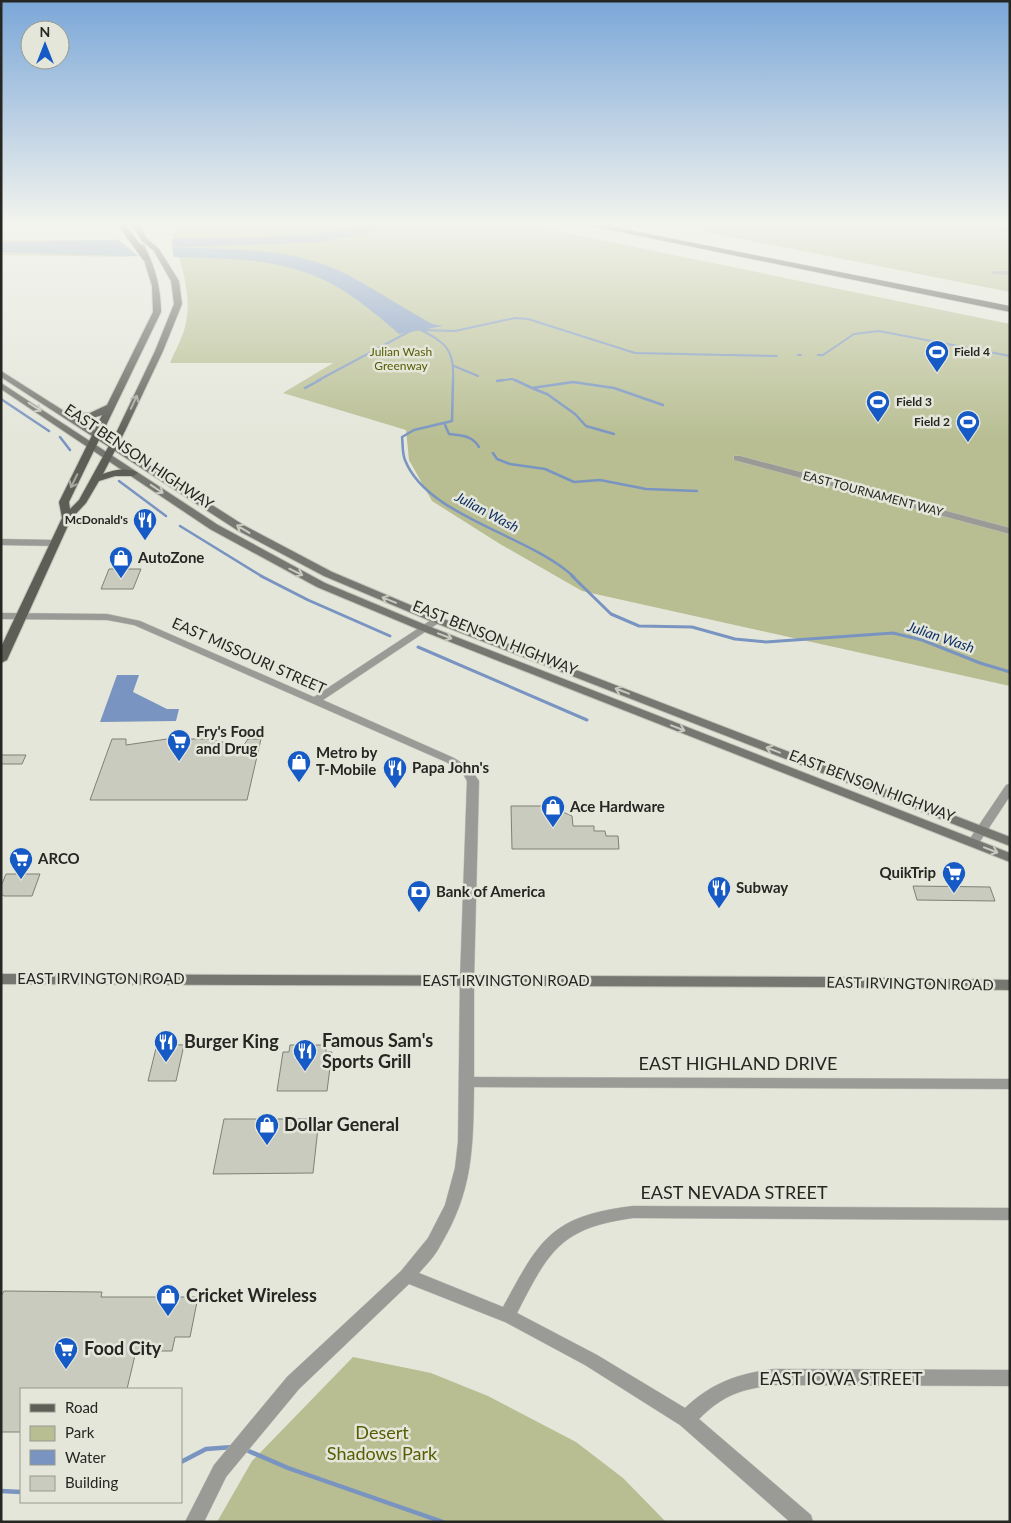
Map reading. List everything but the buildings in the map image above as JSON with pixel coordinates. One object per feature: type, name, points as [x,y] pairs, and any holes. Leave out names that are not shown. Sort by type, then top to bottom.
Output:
[{"type":"highway","points":[[945,296],[1010,309]]},
{"type":"highway","points":[[965,296],[1010,305]]},
{"type":"main road","points":[[67,518],[64,502],[157,312],[157,296]]},
{"type":"main road","points":[[1,660],[67,518],[83,500],[95,479],[159,351],[178,304],[177,296]]},
{"type":"main road","name":"EAST BENSON HIGHWAY","points":[[1,373],[97,436],[133,473],[214,526],[281,565],[349,597],[424,628],[1010,858]]},
{"type":"main road","name":"EAST BENSON HIGHWAY","points":[[1,385],[92,446],[110,451],[272,546],[362,590],[1010,842]]},
{"type":"main road","points":[[67,416],[93,416],[100,414],[113,404]]},
{"type":"main road","points":[[95,479],[114,473],[133,473]]},
{"type":"main road","points":[[716,742],[727,732]]},
{"type":"main road","name":"EAST IRVINGTON ROAD","points":[[1,979],[467,980],[1010,986]]},
{"type":"street","name":"EAST TOURNAMENT WAY","points":[[737,458],[1010,531]]},
{"type":"street","points":[[1,542],[55,543]]},
{"type":"street","name":"EAST MISSOURI STREET","points":[[1,616],[107,617],[129,620],[450,760],[471,776],[474,788],[467,980]]},
{"type":"street","points":[[315,701],[437,620]]},
{"type":"street","points":[[973,843],[1010,787]]},
{"type":"street","points":[[194,1522],[220,1471],[293,1383],[407,1276],[434,1243],[453,1206],[463,1168],[467,980]]},
{"type":"street","name":"EAST HIGHLAND DRIVE","points":[[466,1082],[1010,1084]]},
{"type":"street","name":"EAST NEVADA STREET","points":[[507,1316],[538,1261],[557,1238],[605,1215],[633,1212],[1010,1214]]},
{"type":"street","points":[[407,1276],[507,1316],[591,1360],[686,1419],[804,1522]]},
{"type":"street","name":"EAST IOWA STREET","points":[[686,1419],[708,1397],[726,1386],[749,1379],[775,1377],[1010,1378]]},
{"type":"green space","name":"Julian Wash Greenway","points":[[187,296],[874,296],[1010,324],[1010,686],[582,591],[500,544],[432,501],[409,460],[406,430],[283,393],[333,363],[170,363],[185,327]]},
{"type":"green space","name":"Desert Shadows Park","points":[[353,1357],[431,1373],[488,1396],[576,1442],[623,1478],[666,1522],[217,1522],[252,1461]]},
{"type":"water","points":[[351,296],[385,296],[432,324],[443,326],[399,334]]},
{"type":"water","points":[[117,675],[139,675],[133,692],[167,709],[179,709],[176,721],[100,722]]},
{"type":"waterway","points":[[423,330],[455,331],[515,318],[528,319],[635,353],[777,356]]},
{"type":"waterway","points":[[317,381],[414,329]]},
{"type":"waterway","name":"Julian Wash","points":[[419,329],[447,348],[452,361],[453,380]]},
{"type":"waterway","points":[[818,355],[823,355],[854,334],[879,331],[1010,356]]},
{"type":"waterway","points":[[454,366],[478,376]]},
{"type":"waterway","points":[[503,380],[497,381],[512,379],[517,381]]},
{"type":"waterway","points":[[305,388],[320,380]]},
{"type":"waterway","name":"Julian Wash","points":[[453,380],[452,421],[414,430],[402,437],[405,460],[417,480],[434,496],[457,511],[532,549],[555,562],[574,577]]},
{"type":"waterway","points":[[515,380],[532,388],[573,382],[614,388],[663,405]]},
{"type":"waterway","points":[[534,389],[547,394],[575,414],[586,426],[614,434]]},
{"type":"waterway","points":[[1,399],[49,431]]},
{"type":"waterway","points":[[445,425],[449,434],[470,438],[479,447]]},
{"type":"waterway","points":[[60,437],[70,450]]},
{"type":"waterway","points":[[493,453],[497,459],[510,464],[545,469],[574,482],[600,480],[646,489],[697,491]]},
{"type":"waterway","points":[[119,481],[166,516]]},
{"type":"waterway","points":[[180,526],[263,577]]},
{"type":"waterway","points":[[261,576],[308,600],[390,636]]},
{"type":"waterway","name":"Julian Wash","points":[[572,576],[611,614],[639,626],[692,627],[735,639],[766,642],[893,633],[922,640],[980,663],[1010,672]]},
{"type":"waterway","points":[[418,647],[587,720]]},
{"type":"waterway","points":[[182,1461],[206,1449],[233,1447]]},
{"type":"waterway","points":[[244,1449],[288,1468],[443,1522]]},
{"type":"waterway","points":[[1,1491],[20,1492]]},
{"type":"place","name":"Field 4","points":[[937,373]]},
{"type":"place","name":"Field 3","points":[[878,423]]},
{"type":"place","name":"Field 2","points":[[968,443]]},
{"type":"place","name":"McDonald's","points":[[145,541]]},
{"type":"place","name":"AutoZone","points":[[121,579]]},
{"type":"place","name":"Fry's Food and Drug","points":[[179,762]]},
{"type":"place","name":"Metro by T-Mobile","points":[[299,783]]},
{"type":"place","name":"Papa John's","points":[[395,789]]},
{"type":"place","name":"Ace Hardware","points":[[553,828]]},
{"type":"place","name":"ARCO","points":[[21,880]]},
{"type":"place","name":"QuikTrip","points":[[954,894]]},
{"type":"place","name":"Subway","points":[[719,909]]},
{"type":"place","name":"Bank of America","points":[[419,913]]},
{"type":"place","name":"Burger King","points":[[166,1063]]},
{"type":"place","name":"Famous Sam's Sports Grill","points":[[305,1072]]},
{"type":"place","name":"Dollar General","points":[[267,1146]]},
{"type":"place","name":"Cricket Wireless","points":[[168,1317]]},
{"type":"place","name":"Food City","points":[[66,1370]]}]
